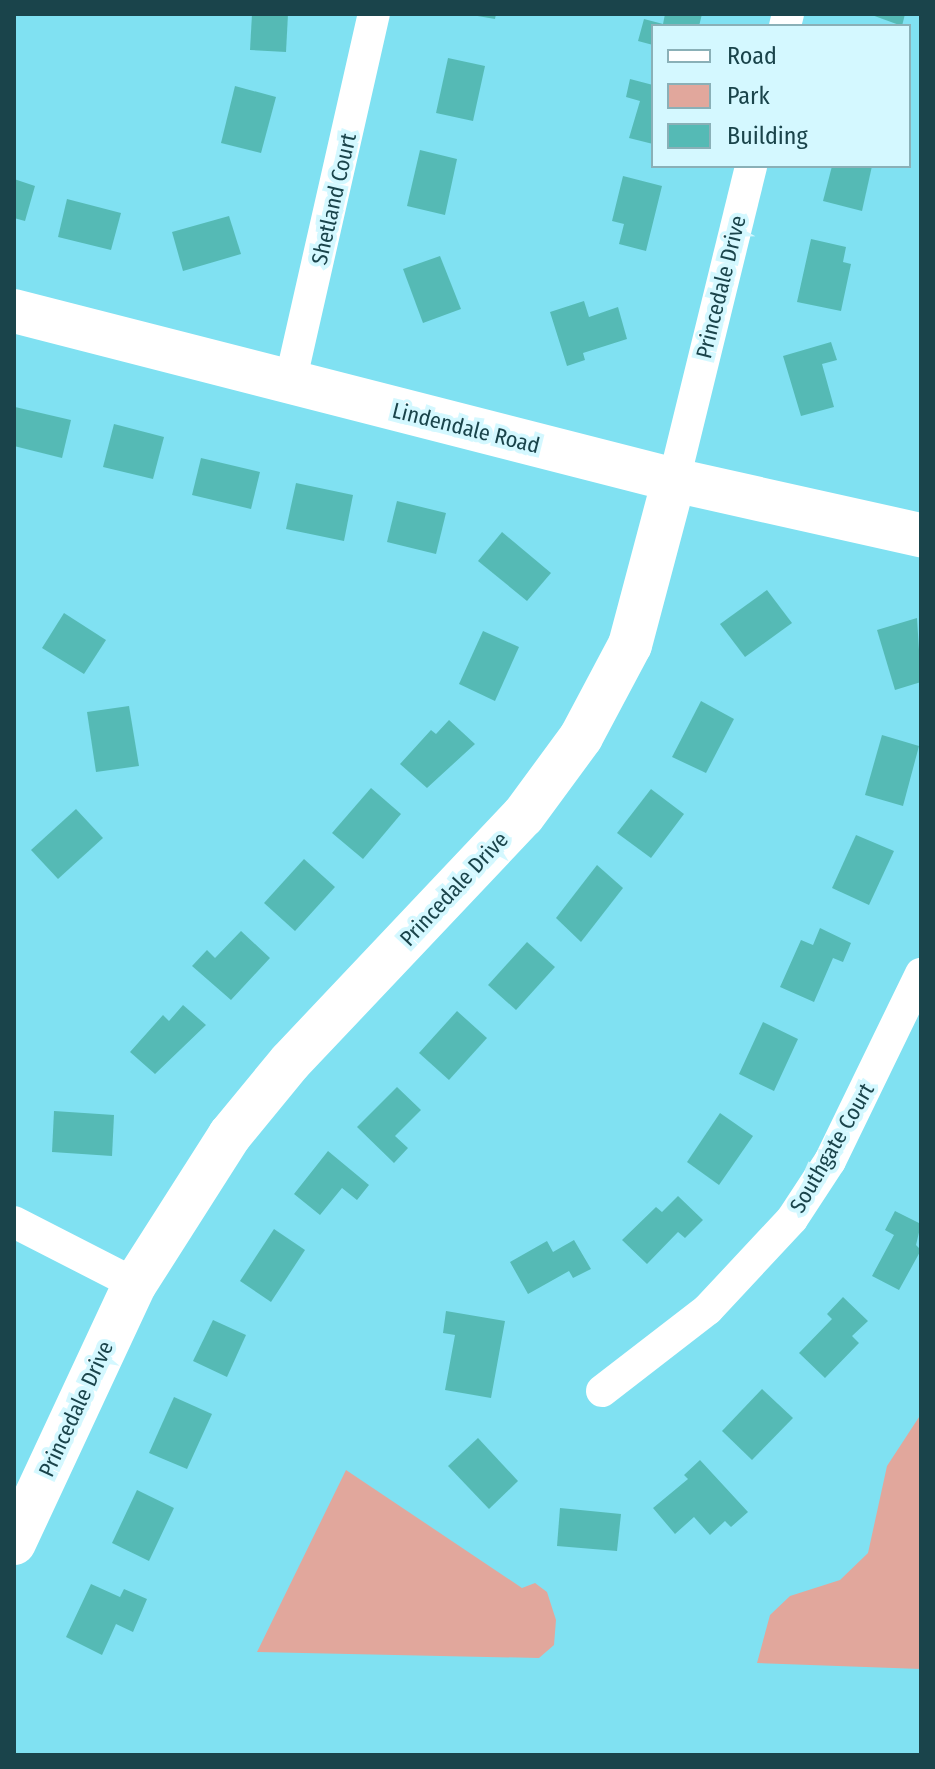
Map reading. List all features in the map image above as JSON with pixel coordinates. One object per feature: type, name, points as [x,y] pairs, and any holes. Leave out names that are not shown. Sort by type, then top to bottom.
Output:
[{"type":"street","name":"Shetland Court","points":[[290,383],[374,14]]},
{"type":"street","name":"Princedale Drive","points":[[14,1543],[135,1284],[230,1135],[290,1062],[523,816],[581,737],[630,645],[751,168]]},
{"type":"street","name":"Lindendale Road","points":[[14,311],[674,480],[921,535]]},
{"type":"street","name":"Southgate Court","points":[[602,1391],[708,1309],[792,1219],[830,1161],[921,974]]},
{"type":"street","points":[[14,1222],[135,1284]]},
{"type":"green space","points":[[921,1414],[921,1669],[757,1663],[770,1615],[790,1596],[840,1580],[868,1553],[887,1466]]},
{"type":"green space","points":[[346,1470],[522,1588],[535,1583],[547,1592],[556,1620],[554,1645],[539,1658],[257,1652]]},
{"type":"building","points":[[252,14],[288,14],[286,52],[250,50]]},
{"type":"building","points":[[466,14],[496,14],[495,19]]},
{"type":"building","points":[[665,14],[702,14],[700,24],[663,24]]},
{"type":"building","points":[[869,14],[905,14],[902,24]]},
{"type":"building","points":[[644,19],[663,24],[651,24],[651,44],[638,41]]},
{"type":"building","points":[[448,58],[485,66],[473,121],[436,113]]},
{"type":"building","points":[[630,79],[651,84],[651,144],[629,138],[640,101],[626,97]]},
{"type":"building","points":[[235,86],[276,97],[261,153],[221,143]]},
{"type":"building","points":[[420,150],[457,159],[445,215],[407,206]]},
{"type":"building","points":[[831,168],[872,168],[862,211],[823,201]]},
{"type":"building","points":[[623,176],[662,186],[646,251],[619,244],[624,224],[612,221]]},
{"type":"building","points":[[14,179],[35,186],[25,221],[14,218]]},
{"type":"building","points":[[67,199],[121,213],[111,250],[58,237]]},
{"type":"building","points":[[229,216],[241,254],[183,271],[172,232]]},
{"type":"building","points":[[811,239],[846,247],[843,262],[851,264],[841,311],[797,302]]},
{"type":"building","points":[[440,256],[461,309],[423,323],[403,269]]},
{"type":"building","points":[[584,301],[589,317],[618,307],[627,339],[583,353],[585,360],[567,366],[550,312]]},
{"type":"building","points":[[831,342],[837,360],[822,364],[834,407],[801,416],[783,356]]},
{"type":"building","points":[[15,407],[71,420],[62,458],[14,446]]},
{"type":"building","points":[[114,424],[164,437],[153,479],[103,467]]},
{"type":"building","points":[[201,458],[260,472],[251,509],[192,495]]},
{"type":"building","points":[[296,483],[353,495],[344,541],[286,529]]},
{"type":"building","points":[[397,501],[446,513],[436,554],[387,542]]},
{"type":"building","points":[[502,532],[551,573],[527,601],[478,561]]},
{"type":"building","points":[[767,590],[792,623],[745,657],[720,624]]},
{"type":"building","points":[[64,613],[106,640],[84,674],[42,648]]},
{"type":"building","points":[[917,618],[921,682],[895,690],[877,630]]},
{"type":"building","points":[[483,631],[519,647],[495,701],[459,684]]},
{"type":"building","points":[[701,701],[734,719],[706,773],[672,757]]},
{"type":"building","points":[[129,706],[139,766],[96,772],[87,712]]},
{"type":"building","points":[[449,720],[475,744],[427,788],[400,764],[431,730],[436,734]]},
{"type":"building","points":[[882,735],[919,746],[903,806],[865,795]]},
{"type":"building","points":[[371,788],[401,814],[363,859],[332,833]]},
{"type":"building","points":[[651,789],[684,814],[651,858],[617,833]]},
{"type":"building","points":[[76,809],[103,838],[58,879],[31,850]]},
{"type":"building","points":[[856,835],[894,851],[869,905],[832,888]]},
{"type":"building","points":[[304,859],[335,887],[295,931],[264,903]]},
{"type":"building","points":[[597,865],[623,888],[581,942],[556,918]]},
{"type":"building","points":[[820,928],[851,943],[843,962],[833,958],[814,1002],[780,987],[801,940],[813,945]]},
{"type":"building","points":[[241,931],[270,958],[231,1000],[192,966],[207,950],[215,958]]},
{"type":"building","points":[[527,942],[555,967],[516,1010],[488,985]]},
{"type":"building","points":[[183,1005],[206,1025],[155,1074],[130,1052],[163,1015],[169,1021]]},
{"type":"building","points":[[457,1011],[487,1038],[449,1080],[419,1053]]},
{"type":"building","points":[[763,1022],[798,1039],[774,1091],[739,1074]]},
{"type":"building","points":[[397,1087],[421,1110],[395,1136],[408,1148],[394,1163],[357,1127]]},
{"type":"building","points":[[54,1111],[114,1115],[112,1156],[52,1152]]},
{"type":"building","points":[[720,1113],[753,1136],[719,1185],[687,1162]]},
{"type":"building","points":[[328,1151],[369,1185],[357,1200],[342,1188],[320,1215],[294,1194]]},
{"type":"building","points":[[678,1196],[703,1220],[685,1238],[678,1232],[647,1264],[622,1240],[656,1207],[662,1212]]},
{"type":"building","points":[[895,1211],[921,1224],[916,1245],[921,1250],[899,1290],[872,1276],[894,1235],[885,1230]]},
{"type":"building","points":[[274,1229],[305,1250],[271,1302],[240,1281]]},
{"type":"building","points":[[574,1240],[591,1269],[573,1278],[569,1271],[528,1294],[510,1262],[547,1241],[553,1252]]},
{"type":"building","points":[[843,1297],[868,1321],[852,1336],[859,1343],[825,1378],[799,1353],[832,1319],[827,1314]]},
{"type":"building","points":[[446,1311],[505,1321],[491,1398],[445,1390],[455,1335],[443,1333]]},
{"type":"building","points":[[213,1320],[246,1335],[227,1377],[193,1361]]},
{"type":"building","points":[[762,1389],[793,1418],[752,1460],[722,1431]]},
{"type":"building","points":[[174,1397],[212,1414],[187,1469],[149,1453]]},
{"type":"building","points":[[478,1438],[518,1481],[489,1509],[448,1466]]},
{"type":"building","points":[[700,1460],[748,1512],[731,1527],[725,1521],[710,1535],[694,1517],[675,1534],[653,1508],[688,1479],[684,1475]]},
{"type":"building","points":[[137,1490],[174,1508],[149,1561],[112,1543]]},
{"type":"building","points":[[560,1508],[621,1514],[617,1551],[557,1546]]},
{"type":"building","points":[[91,1584],[120,1597],[124,1589],[147,1599],[133,1632],[116,1624],[102,1655],[66,1637]]}]
